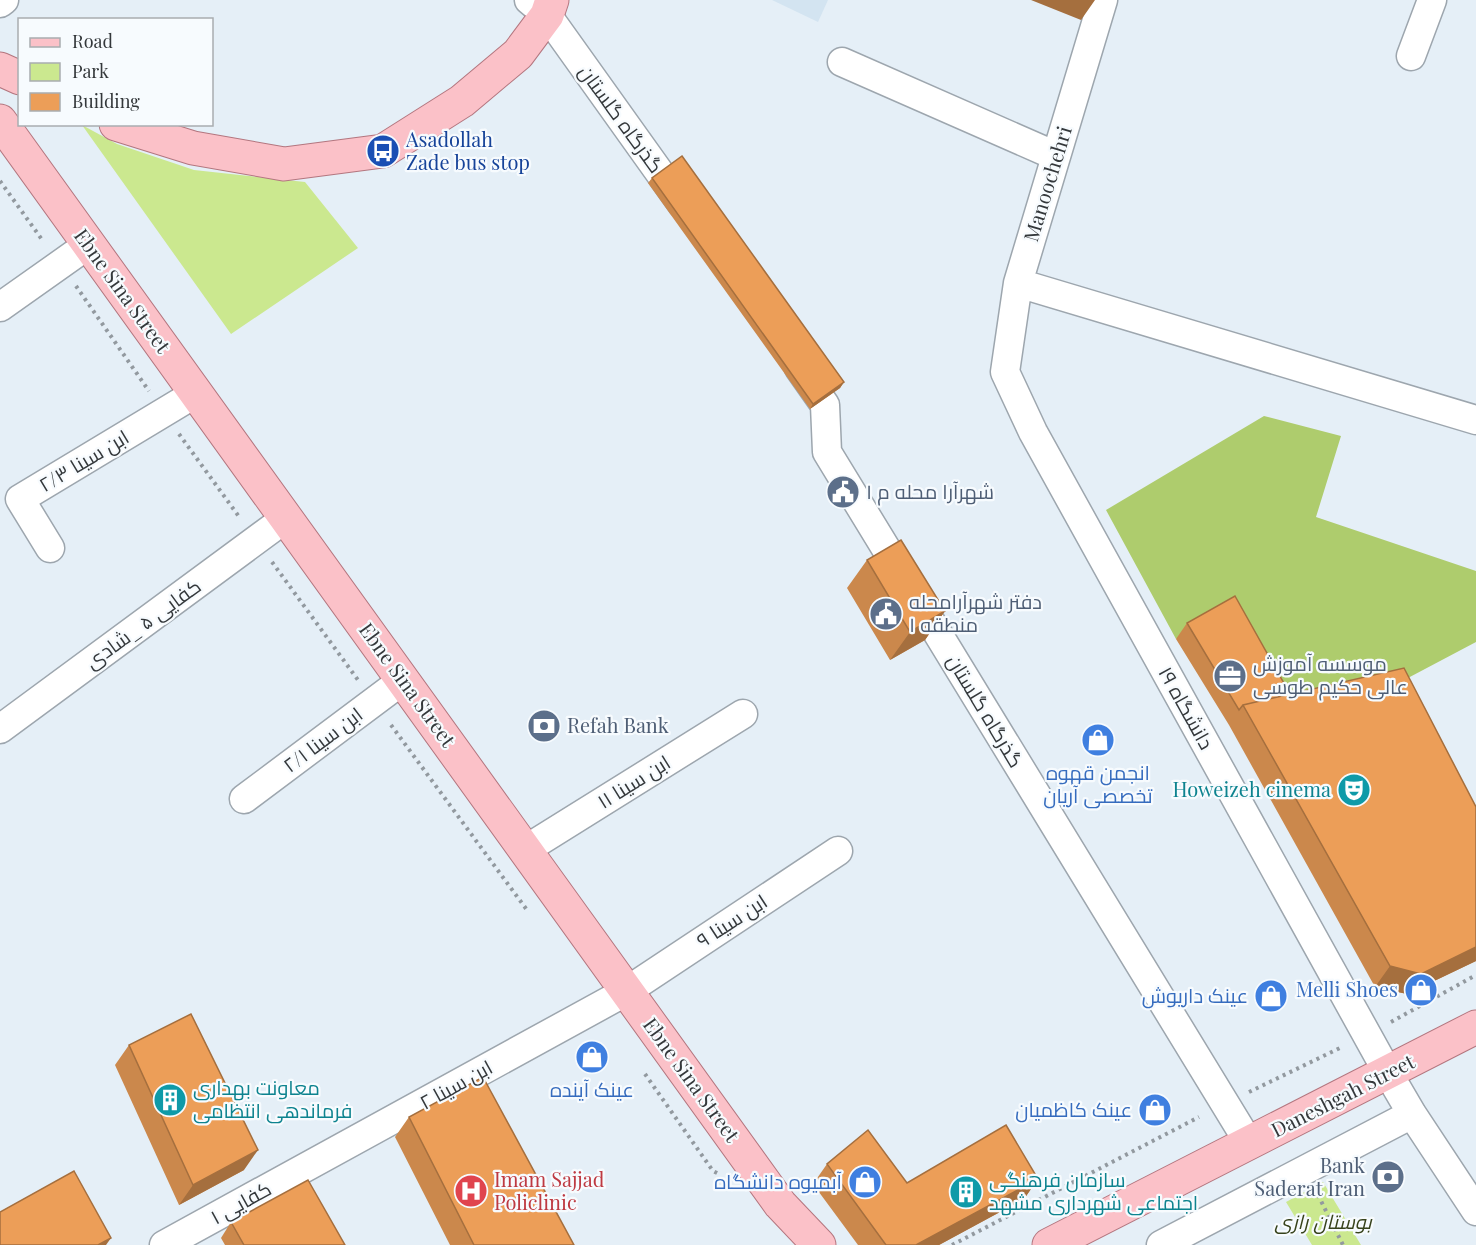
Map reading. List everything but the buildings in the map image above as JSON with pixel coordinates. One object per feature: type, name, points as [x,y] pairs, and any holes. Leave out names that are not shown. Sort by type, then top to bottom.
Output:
[{"type":"main road","points":[[122,126],[193,148],[284,164],[383,151],[470,94],[518,54],[542,5]]},
{"type":"main road","points":[[0,69],[18,77]]},
{"type":"main road","name":"Ebne Sina Street","points":[[0,121],[780,1204],[819,1245]]},
{"type":"main road","name":"Daneshgah Street","points":[[1049,1245],[1476,1028]]},
{"type":"main road","points":[[1101,1245],[1144,1196]]},
{"type":"main road","points":[[780,1204],[794,1245]]},
{"type":"street","points":[[0,3],[4,0]]},
{"type":"street","name":"Manoochehri","points":[[1005,372],[1018,283],[1103,0]]},
{"type":"street","points":[[1411,56],[1432,0]]},
{"type":"street","name":"گذرگاه گلستان","points":[[542,5],[700,230]]},
{"type":"street","points":[[842,62],[1056,156]]},
{"type":"street","points":[[0,307],[89,244]]},
{"type":"street","points":[[1018,283],[1476,420]]},
{"type":"street","name":"گذرگاه گلستان","points":[[784,346],[825,405],[827,453],[1249,1143]]},
{"type":"street","name":"دانشگاه ۱۹","points":[[1005,372],[1033,432],[1412,1114],[1476,1211]]},
{"type":"street","name":"ابن سینا ۲/۳","points":[[50,548],[20,499],[196,393]]},
{"type":"street","name":"کفایی ۵ _شادی","points":[[0,729],[286,518]]},
{"type":"street","name":"ابن سینا ۲/۱","points":[[244,800],[403,680]]},
{"type":"street","name":"ابن سینا ۱۱","points":[[525,850],[742,714]]},
{"type":"street","name":"ابن سینا ۹","points":[[627,991],[838,851]]},
{"type":"street","name":"ابن سینا ۲","points":[[285,1179],[627,991]]},
{"type":"street","points":[[1161,1245],[1412,1114]]},
{"type":"street","name":"کفایی ۱","points":[[164,1245],[285,1179]]},
{"type":"path","points":[[1306,1170],[1343,1245]]},
{"type":"shaded area","points":[[772,0],[828,0],[818,22]]},
{"type":"green space","points":[[83,126],[117,144],[194,170],[305,182],[358,248],[231,334]]},
{"type":"green space","points":[[1264,416],[1341,436],[1316,517],[1476,571],[1476,642],[1389,688],[1281,713],[1224,612],[1176,639],[1106,510]]},
{"type":"green space","name":"بوستان رازی","points":[[1323,1182],[1361,1245],[1312,1245],[1286,1202]]},
{"type":"place","name":"Asadollah Zade bus stop","points":[[383,151]]},
{"type":"place","name":"شهرآرا محله م ۱","points":[[843,492]]},
{"type":"place","name":"دفتر شهرآرامحله منطقه ۱","points":[[886,614]]},
{"type":"place","name":"موسسه آموزش عالی حکیم طوسی","points":[[1230,676]]},
{"type":"place","name":"Refah Bank","points":[[544,726]]},
{"type":"place","name":"انجمن قهوه تخصصی آریان","points":[[1098,740]]},
{"type":"place","name":"Howeizeh cinema","points":[[1354,790]]},
{"type":"place","name":"Melli Shoes","points":[[1421,990]]},
{"type":"place","name":"عینک داریوش","points":[[1271,996]]},
{"type":"place","name":"عینک آینده","points":[[592,1057]]},
{"type":"place","name":"معاونت بهداری فرماندهی انتظامی","points":[[170,1100]]},
{"type":"place","name":"عینک کاظمیان","points":[[1155,1110]]},
{"type":"place","name":"Bank Saderat Iran","points":[[1388,1177]]},
{"type":"place","name":"آبمیوه دانشگاه","points":[[865,1182]]},
{"type":"place","name":"Imam Sajjad Policlinic","points":[[471,1191]]},
{"type":"place","name":"سازمان فرهنگی اجتماعی شهرداری مشهد","points":[[966,1192]]}]
